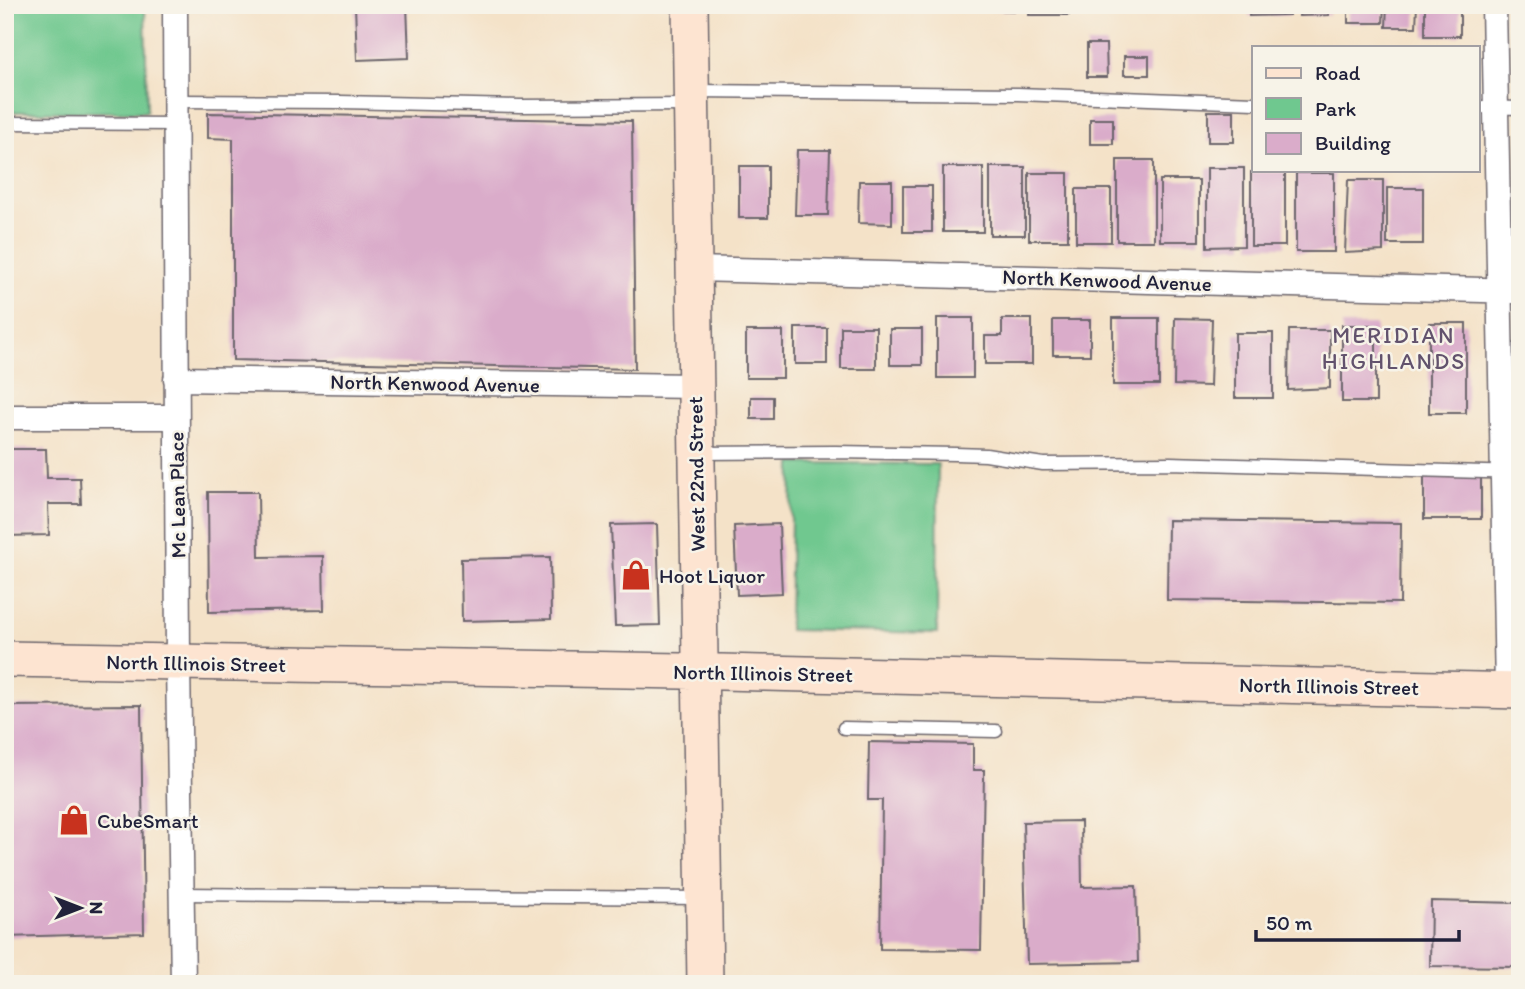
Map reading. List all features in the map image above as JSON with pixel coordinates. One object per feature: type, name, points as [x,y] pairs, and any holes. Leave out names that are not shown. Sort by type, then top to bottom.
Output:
[{"type":"main road","name":"West 22nd Street","points":[[690,5],[698,671],[705,984]]},
{"type":"main road","name":"North Illinois Street","points":[[5,659],[698,671],[1513,690]]},
{"type":"street","name":"Mc Lean Place","points":[[175,5],[178,663],[183,984]]},
{"type":"street","points":[[1494,5],[1510,291],[1513,690]]},
{"type":"street","name":"North Kenwood Avenue","points":[[694,269],[1510,291]]},
{"type":"street","name":"North Kenwood Avenue","points":[[176,379],[695,386]]},
{"type":"street","points":[[5,417],[176,417]]},
{"type":"lane","points":[[5,123],[341,102],[520,107],[691,98],[1018,94],[1252,103]]},
{"type":"lane","points":[[696,453],[956,454],[986,455],[1044,464],[1170,463],[1512,472]]},
{"type":"lane","points":[[844,728],[996,731]]},
{"type":"lane","points":[[182,894],[703,898]]},
{"type":"green space","points":[[5,5],[145,5],[147,112],[5,112]]},
{"type":"green space","points":[[792,463],[938,464],[937,633],[789,630]]},
{"type":"building","points":[[355,5],[407,5],[409,58],[357,60]]},
{"type":"building","points":[[990,5],[1020,5],[1020,11],[990,10]]},
{"type":"building","points":[[1030,5],[1069,5],[1069,15],[1029,15]]},
{"type":"building","points":[[1077,5],[1107,5],[1107,11],[1076,11]]},
{"type":"building","points":[[1249,5],[1289,5],[1289,15],[1249,16]]},
{"type":"building","points":[[1300,5],[1329,5],[1329,15],[1299,16]]},
{"type":"building","points":[[1348,5],[1384,5],[1383,23],[1348,23]]},
{"type":"building","points":[[1387,5],[1417,5],[1416,27],[1386,27]]},
{"type":"building","points":[[1425,5],[1460,5],[1460,36],[1425,36]]},
{"type":"building","points":[[1087,44],[1106,44],[1107,77],[1087,77]]},
{"type":"building","points":[[1124,56],[1149,56],[1149,75],[1124,75]]},
{"type":"building","points":[[1208,111],[1234,111],[1234,142],[1208,142]]},
{"type":"building","points":[[208,113],[632,121],[635,369],[233,360],[233,139],[208,138]]},
{"type":"building","points":[[1090,119],[1113,119],[1113,144],[1090,144]]},
{"type":"building","points":[[797,150],[830,150],[828,215],[795,215]]},
{"type":"building","points":[[1117,160],[1154,160],[1154,241],[1117,241]]},
{"type":"building","points":[[739,166],[768,166],[768,218],[739,218]]},
{"type":"building","points":[[943,167],[983,167],[983,232],[943,232]]},
{"type":"building","points":[[990,167],[1025,167],[1025,235],[990,235]]},
{"type":"building","points":[[1207,168],[1244,168],[1244,246],[1207,247]]},
{"type":"building","points":[[1251,172],[1285,172],[1285,246],[1251,246]]},
{"type":"building","points":[[1029,173],[1068,173],[1068,240],[1029,240]]},
{"type":"building","points":[[1296,173],[1334,173],[1334,252],[1296,252]]},
{"type":"building","points":[[1160,180],[1199,180],[1199,241],[1160,241]]},
{"type":"building","points":[[1348,180],[1383,180],[1383,251],[1345,253]]},
{"type":"building","points":[[859,181],[892,181],[892,224],[858,223]]},
{"type":"building","points":[[903,186],[932,186],[932,232],[903,232]]},
{"type":"building","points":[[1387,188],[1423,188],[1423,244],[1387,244]]},
{"type":"building","points":[[1076,189],[1111,189],[1111,242],[1076,242]]},
{"type":"building","points":[[937,318],[973,318],[973,378],[937,378]]},
{"type":"building","points":[[1113,318],[1159,318],[1159,385],[1113,385]]},
{"type":"building","points":[[1175,318],[1212,319],[1210,386],[1174,385]]},
{"type":"building","points":[[1002,319],[1032,319],[1032,364],[985,364],[985,336],[1002,336]]},
{"type":"building","points":[[1053,320],[1090,320],[1090,355],[1053,355]]},
{"type":"building","points":[[1429,323],[1466,323],[1466,413],[1429,413]]},
{"type":"building","points":[[1342,325],[1376,325],[1376,402],[1342,402]]},
{"type":"building","points":[[841,327],[876,327],[876,369],[841,369]]},
{"type":"building","points":[[795,328],[827,328],[827,364],[795,364]]},
{"type":"building","points":[[890,329],[922,329],[922,365],[890,365]]},
{"type":"building","points":[[1289,330],[1330,330],[1330,388],[1288,390]]},
{"type":"building","points":[[746,331],[783,331],[783,378],[746,378]]},
{"type":"building","points":[[1235,333],[1273,333],[1273,398],[1235,398]]},
{"type":"building","points":[[751,397],[773,397],[773,419],[751,419]]},
{"type":"building","points":[[5,449],[46,449],[47,478],[80,478],[81,504],[48,504],[49,535],[5,536]]},
{"type":"building","points":[[1424,474],[1481,474],[1481,519],[1424,519]]},
{"type":"building","points":[[208,492],[258,492],[259,557],[323,556],[324,610],[209,612]]},
{"type":"building","points":[[1168,520],[1401,523],[1400,603],[1167,600]]},
{"type":"building","name":"Hoot Liquor","points":[[657,524],[660,625],[615,626],[611,525]]},
{"type":"building","points":[[779,524],[782,593],[737,595],[734,526]]},
{"type":"building","points":[[550,557],[551,619],[462,621],[461,559]]},
{"type":"building","name":"CubeSmart","points":[[141,705],[144,933],[5,937],[5,706]]},
{"type":"building","points":[[869,742],[973,744],[973,770],[984,770],[981,950],[880,949],[882,800],[868,800]]},
{"type":"building","points":[[1081,821],[1082,887],[1136,886],[1138,962],[1027,964],[1023,822]]},
{"type":"building","points":[[1431,901],[1520,903],[1520,967],[1430,966]]},
{"type":"place","name":"Hoot Liquor","points":[[636,575]]},
{"type":"place","name":"CubeSmart","points":[[74,820]]},
{"type":"district","name":"MERIDIAN HIGHLANDS","points":[[1394,348]]}]
